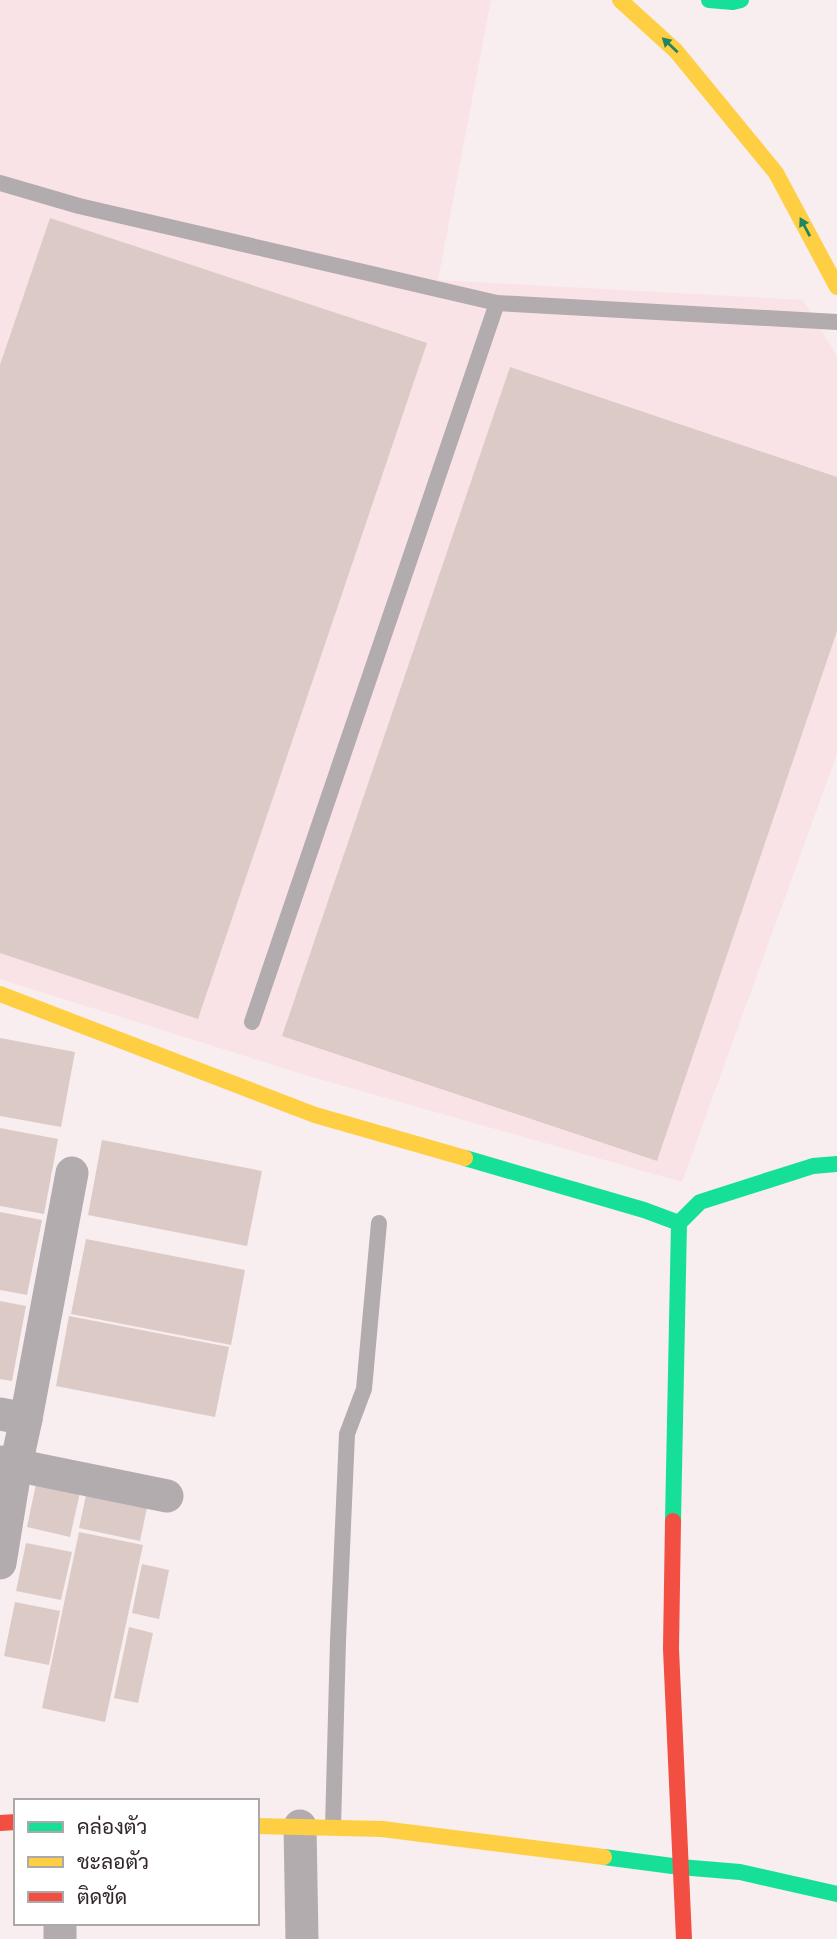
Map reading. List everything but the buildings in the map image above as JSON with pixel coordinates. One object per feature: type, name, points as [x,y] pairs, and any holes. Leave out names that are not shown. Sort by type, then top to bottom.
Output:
[{"type":"street","points":[[620,0],[676,51],[776,173],[837,287]]},
{"type":"street","points":[[709,0],[741,0]]},
{"type":"street","points":[[0,994],[315,1115],[645,1210],[679,1223]]},
{"type":"street","points":[[684,1939],[671,1649],[679,1223],[700,1202],[813,1166],[837,1164]]},
{"type":"street","points":[[0,1563],[13,1417],[72,1173]]},
{"type":"street","points":[[8,1464],[167,1496]]},
{"type":"street","points":[[259,1826],[382,1829],[680,1867],[740,1872],[837,1894]]},
{"type":"street","points":[[300,1826],[302,1939]]},
{"type":"lane","points":[[0,183],[79,206],[497,303],[837,322]]},
{"type":"lane","points":[[252,1022],[497,303]]},
{"type":"lane","points":[[333,1827],[347,1434],[364,1389],[379,1223]]},
{"type":"shaded area","points":[[0,0],[491,0],[438,280],[803,300],[837,356],[837,754],[682,1182],[305,1075],[0,979]]},
{"type":"traffic: fast","points":[[709,0],[741,0]]},
{"type":"traffic: fast","points":[[465,1158],[644,1210],[679,1223]]},
{"type":"traffic: fast","points":[[673,1521],[679,1223],[700,1202],[813,1166],[837,1164]]},
{"type":"traffic: fast","points":[[604,1857],[740,1872],[837,1894]]},
{"type":"traffic: slow","points":[[620,0],[676,51],[776,173],[837,287]]},
{"type":"traffic: slow","points":[[0,994],[315,1115],[465,1158]]},
{"type":"traffic: slow","points":[[259,1826],[382,1829],[604,1857]]},
{"type":"traffic: jam","points":[[673,1521],[671,1649],[684,1939]]},
{"type":"traffic: jam","points":[[0,1823],[14,1822]]}]
